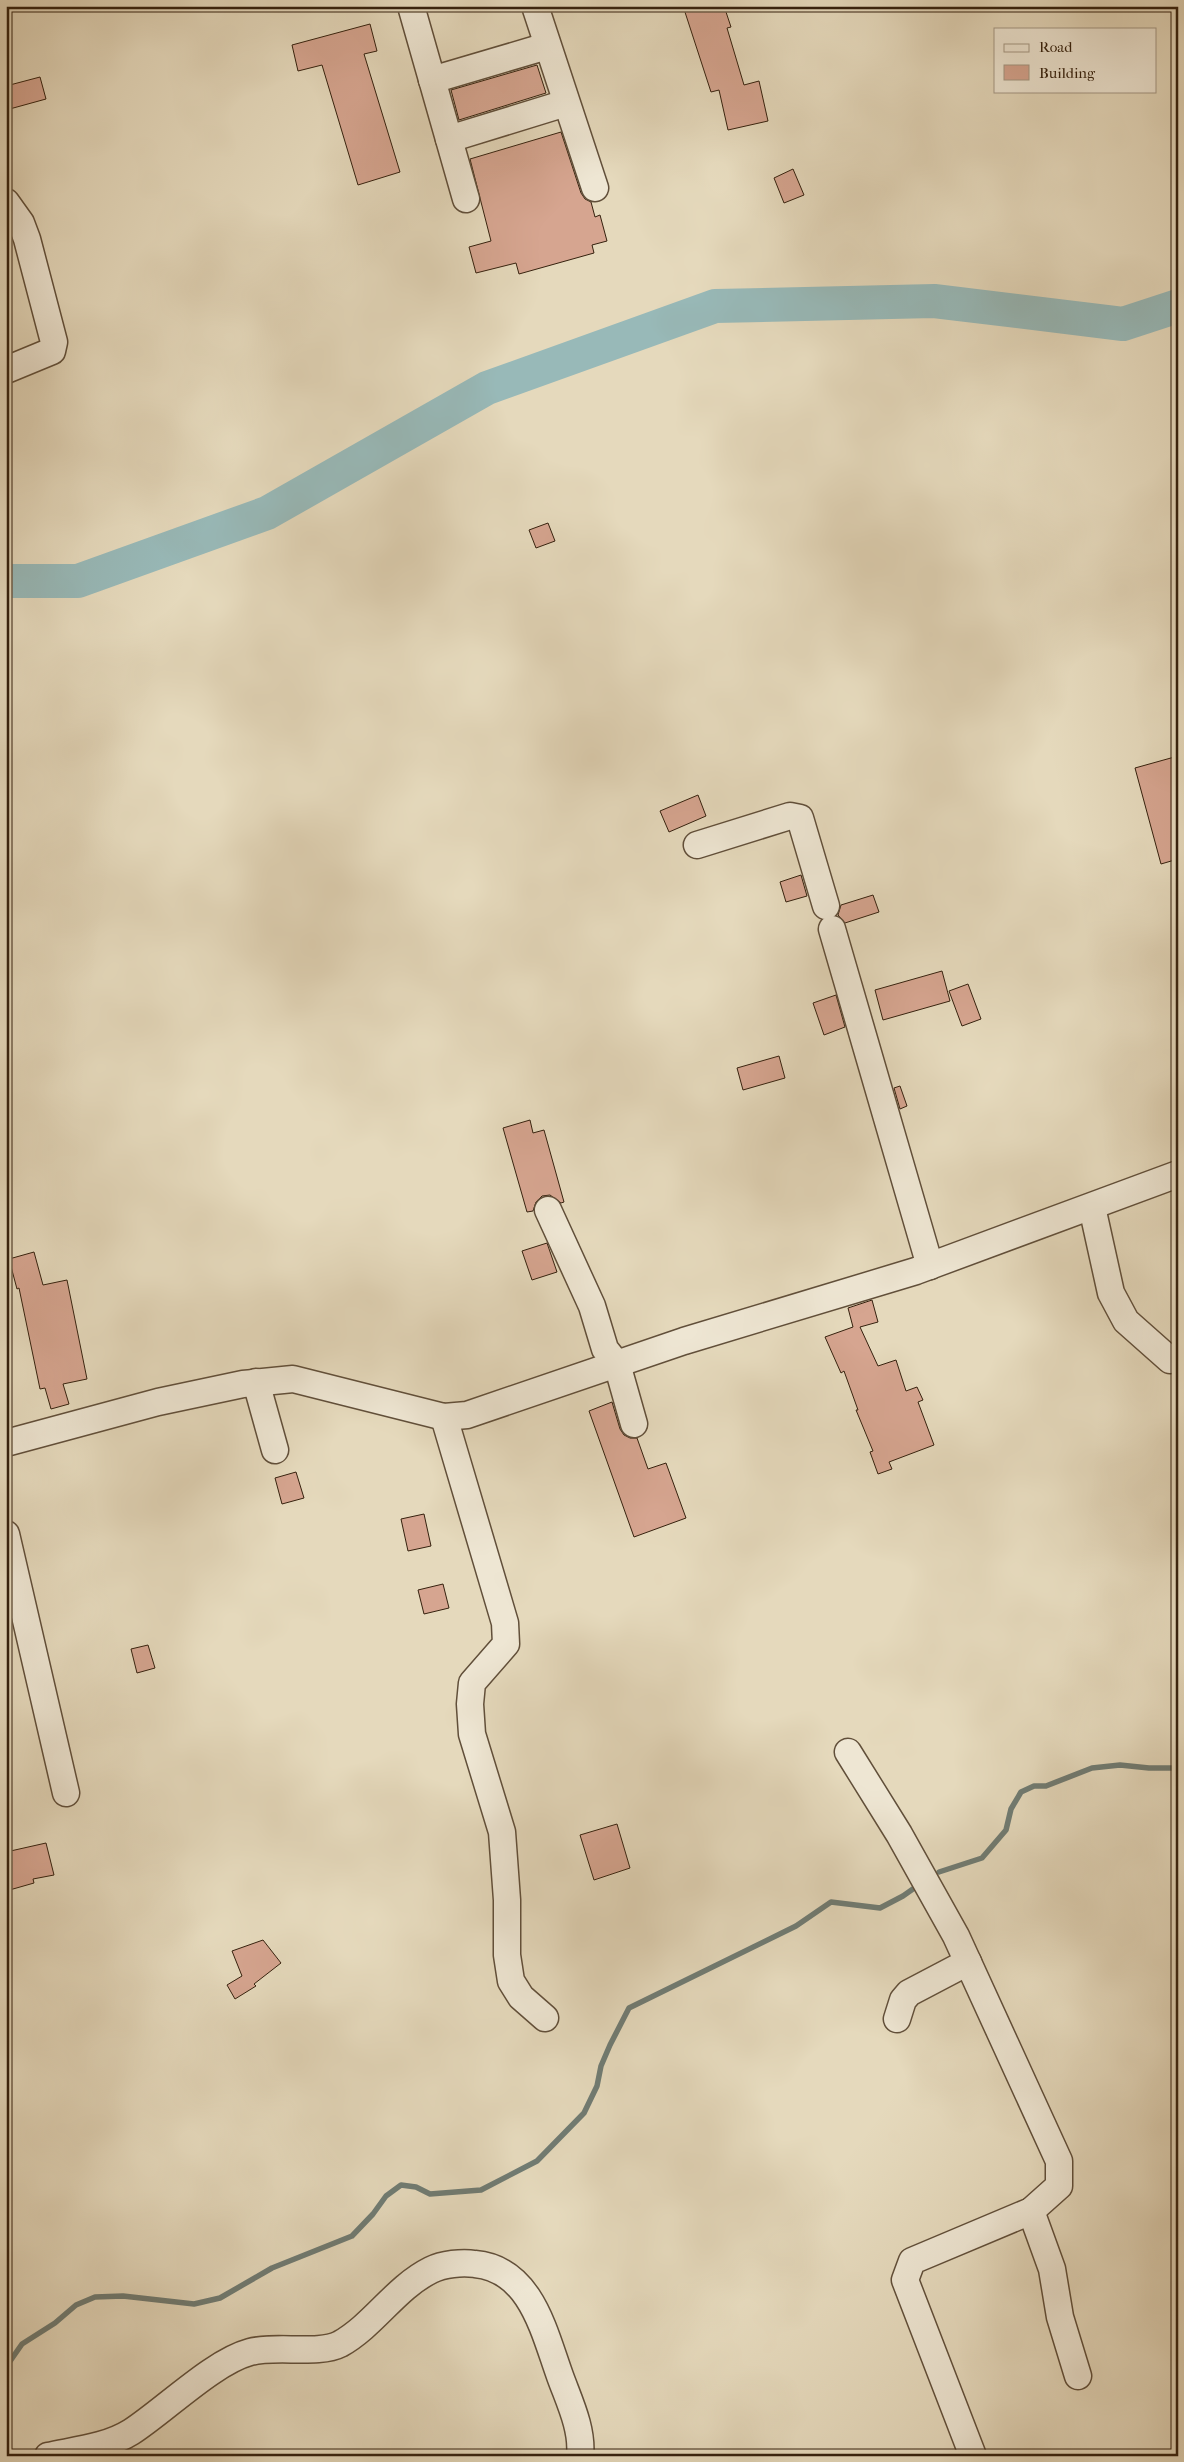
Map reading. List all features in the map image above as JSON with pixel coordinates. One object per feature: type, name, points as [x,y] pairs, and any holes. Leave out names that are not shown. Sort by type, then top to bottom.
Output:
[{"type":"street","points":[[411,6],[466,199]]},
{"type":"street","points":[[535,6],[595,188]]},
{"type":"street","points":[[432,80],[548,46]]},
{"type":"street","points":[[449,139],[566,103]]},
{"type":"street","points":[[6,202],[21,223],[27,239],[54,342],[52,351],[6,370]]},
{"type":"street","points":[[697,845],[790,816],[800,818],[930,1266]]},
{"type":"street","points":[[6,1443],[158,1402],[256,1382],[293,1379],[444,1417],[467,1415],[684,1341],[930,1266],[1178,1174]]},
{"type":"street","points":[[1092,1207],[1111,1293],[1126,1321],[1170,1360]]},
{"type":"street","points":[[548,1210],[592,1306],[605,1349],[616,1364],[634,1424]]},
{"type":"street","points":[[256,1382],[275,1450]]},
{"type":"street","points":[[444,1417],[505,1623],[506,1644],[472,1683],[470,1704],[472,1734],[502,1832],[507,1900],[507,1955],[511,1981],[521,1997],[545,2018]]},
{"type":"street","points":[[6,1534],[66,1793]]},
{"type":"street","points":[[848,1752],[956,1936],[1059,2161],[1059,2186],[1031,2211],[912,2261],[905,2280],[973,2456]]},
{"type":"street","points":[[897,2019],[903,2000],[909,1993],[968,1962]]},
{"type":"street","points":[[1031,2211],[1052,2269],[1060,2317],[1078,2376]]},
{"type":"street","points":[[48,2456],[109,2442],[130,2432],[227,2361],[251,2352],[324,2348],[339,2345],[360,2330],[403,2290],[432,2270],[464,2262],[491,2265],[515,2280],[537,2312],[576,2421],[581,2445],[580,2456]]},
{"type":"building","points":[[683,6],[724,6],[731,27],[727,28],[744,85],[759,81],[768,121],[728,130],[719,90],[711,92]]},
{"type":"building","points":[[370,24],[377,51],[364,54],[400,172],[358,185],[322,65],[298,71],[292,45]]},
{"type":"building","points":[[537,65],[546,93],[459,120],[451,90]]},
{"type":"building","points":[[40,77],[46,99],[6,110],[6,86]]},
{"type":"building","points":[[561,132],[581,193],[585,199],[591,202],[595,217],[600,215],[607,241],[592,245],[594,253],[519,274],[516,263],[476,273],[469,247],[491,241],[470,159]]},
{"type":"building","points":[[793,169],[804,195],[784,203],[774,178]]},
{"type":"building","points":[[548,523],[555,541],[536,548],[529,530]]},
{"type":"building","points":[[1178,756],[1178,859],[1161,864],[1135,768]]},
{"type":"building","points":[[698,795],[706,816],[669,832],[660,811]]},
{"type":"building","points":[[801,875],[807,896],[786,902],[780,882]]},
{"type":"building","points":[[873,895],[879,912],[845,923],[838,915],[841,905]]},
{"type":"building","points":[[942,971],[950,1001],[883,1020],[875,990]]},
{"type":"building","points":[[968,984],[981,1019],[962,1026],[949,991]]},
{"type":"building","points":[[836,995],[845,1027],[824,1035],[813,1003]]},
{"type":"building","points":[[779,1056],[785,1078],[743,1090],[737,1068]]},
{"type":"building","points":[[900,1086],[907,1106],[900,1109],[894,1088]]},
{"type":"building","points":[[530,1120],[533,1133],[544,1130],[564,1202],[561,1203],[550,1195],[542,1196],[536,1202],[533,1211],[527,1212],[503,1128]]},
{"type":"building","points":[[547,1243],[557,1272],[532,1280],[522,1251]]},
{"type":"building","points":[[34,1252],[43,1285],[67,1280],[87,1379],[63,1384],[69,1404],[51,1409],[45,1388],[40,1389],[19,1288],[17,1289],[9,1259]]},
{"type":"building","points":[[872,1300],[878,1322],[860,1327],[878,1366],[896,1360],[906,1391],[917,1387],[923,1400],[918,1402],[934,1445],[889,1462],[892,1469],[878,1474],[870,1452],[873,1451],[856,1410],[858,1410],[844,1371],[841,1373],[825,1337],[853,1327],[848,1308]]},
{"type":"building","points":[[612,1402],[620,1429],[624,1435],[630,1438],[637,1438],[648,1469],[666,1463],[686,1518],[634,1537],[589,1411]]},
{"type":"building","points":[[296,1472],[304,1498],[282,1504],[275,1478]]},
{"type":"building","points":[[424,1514],[431,1546],[408,1551],[401,1519]]},
{"type":"building","points":[[443,1584],[449,1608],[424,1614],[418,1590]]},
{"type":"building","points":[[148,1645],[155,1668],[137,1673],[131,1649]]},
{"type":"building","points":[[617,1824],[630,1868],[594,1880],[580,1835]]},
{"type":"building","points":[[46,1843],[54,1875],[33,1879],[34,1883],[6,1891],[6,1852]]},
{"type":"building","points":[[263,1940],[281,1963],[254,1984],[256,1986],[235,1999],[227,1985],[242,1976],[232,1951]]},
{"type":"waterway","points":[[6,581],[78,581],[267,513],[487,388],[715,306],[934,301],[1123,324],[1178,306]]},
{"type":"waterway","points":[[939,1872],[982,1858],[1006,1830],[1011,1809],[1021,1792],[1034,1786],[1046,1786],[1092,1768],[1120,1765],[1178,1768]]},
{"type":"waterway","points":[[6,2367],[22,2344],[55,2323],[76,2305],[95,2297],[123,2296],[194,2304],[220,2298],[272,2268],[352,2236],[373,2214],[386,2196],[401,2185],[416,2187],[430,2194],[481,2190],[537,2161],[584,2113],[597,2086],[601,2066],[629,2008],[796,1926],[831,1902],[880,1908],[903,1896],[920,1884]]}]
